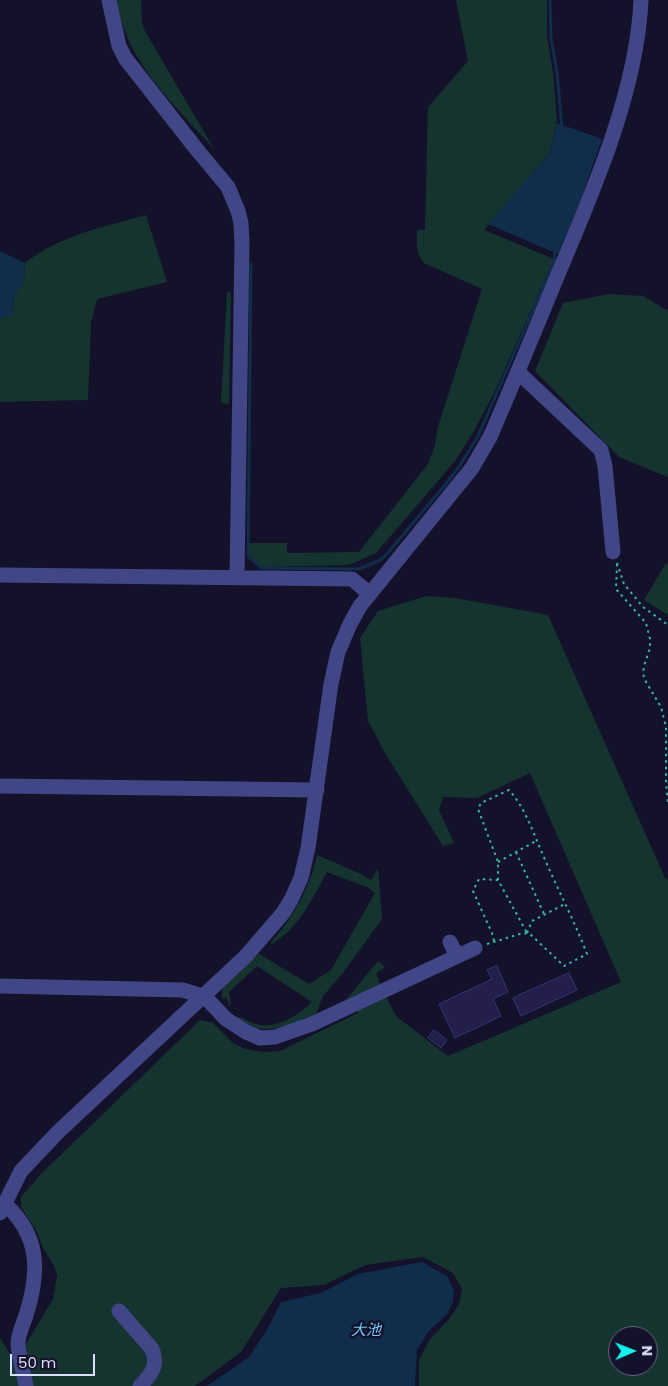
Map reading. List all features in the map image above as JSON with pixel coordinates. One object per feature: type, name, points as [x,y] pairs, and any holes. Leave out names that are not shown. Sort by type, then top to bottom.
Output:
[{"type":"street","points":[[109,0],[119,46],[125,58],[228,187],[240,217],[242,253],[237,577]]},
{"type":"street","points":[[26,1386],[18,1344],[32,1296],[36,1270],[35,1255],[28,1233],[17,1215],[2,1208],[21,1171],[58,1132],[246,956],[271,928],[291,900],[301,878],[308,848],[331,684],[338,652],[350,624],[370,594],[472,468],[490,437],[589,202],[611,140],[633,57],[640,21],[641,0]]},
{"type":"street","points":[[518,372],[601,450],[605,466],[615,557]]},
{"type":"street","points":[[0,575],[352,579],[370,594]]},
{"type":"street","points":[[0,786],[317,790]]},
{"type":"street","points":[[450,942],[457,956]]},
{"type":"street","points":[[0,986],[183,990],[205,996],[226,1019],[238,1028],[260,1038],[292,1032],[312,1024],[398,976],[475,948]]},
{"type":"street","points":[[120,1311],[152,1349],[155,1356],[152,1373],[140,1386]]},
{"type":"path","points":[[615,557],[624,584],[643,607],[668,625]]},
{"type":"path","points":[[615,557],[616,589],[646,623],[650,639],[650,648],[643,674],[661,707],[666,727],[668,804]]},
{"type":"path","points":[[509,790],[518,800],[526,815],[587,954],[564,966],[527,933],[498,880],[498,862],[478,810],[481,803],[509,790]]},
{"type":"path","points":[[498,862],[536,841]]},
{"type":"path","points":[[516,852],[544,914]]},
{"type":"path","points":[[494,941],[473,891],[479,879],[498,880]]},
{"type":"path","points":[[527,933],[532,921],[566,904]]},
{"type":"path","points":[[475,948],[527,933]]},
{"type":"green space","points":[[117,0],[141,0],[142,23],[146,33],[214,149],[168,99],[141,62],[130,43],[122,22]]},
{"type":"green space","points":[[456,0],[547,0],[547,36],[553,72],[557,121],[549,154],[484,230],[554,259],[494,393],[473,433],[455,461],[376,553],[349,565],[262,567],[249,555],[249,543],[287,543],[287,553],[359,552],[428,464],[435,445],[437,430],[482,289],[424,263],[417,248],[417,230],[425,230],[428,107],[468,61]]},
{"type":"green space","points":[[146,215],[167,282],[97,299],[91,323],[88,400],[0,402],[0,319],[12,314],[14,296],[24,280],[25,263],[52,245],[67,239]]},
{"type":"green space","points":[[227,292],[231,292],[229,404],[221,403]]},
{"type":"green space","points":[[609,294],[643,296],[668,311],[668,477],[619,457],[535,371],[563,303]]},
{"type":"green space","points":[[666,563],[668,564],[668,615],[644,600]]},
{"type":"green space","points":[[427,596],[455,598],[548,615],[665,878],[668,880],[668,1386],[419,1386],[419,1360],[430,1339],[450,1318],[459,1304],[462,1289],[453,1273],[423,1257],[365,1265],[324,1285],[281,1288],[241,1352],[195,1386],[0,1386],[0,1338],[28,1382],[26,1344],[53,1299],[57,1276],[37,1232],[21,1207],[21,1197],[41,1174],[200,1020],[213,1023],[233,1043],[245,1049],[263,1052],[280,1051],[358,1013],[354,1009],[385,995],[396,1016],[448,1056],[621,982],[530,773],[477,798],[443,797],[439,810],[454,843],[443,846],[385,753],[368,721],[360,638],[378,611]]},
{"type":"green space","points":[[317,855],[371,880],[378,868],[382,919],[342,974],[323,996],[316,1014],[285,1026],[265,1029],[255,1028],[234,1017],[261,1025],[277,1024],[299,1013],[312,1002],[257,966],[229,992],[230,1006],[226,997],[222,999],[222,988],[259,954],[309,984],[331,970],[375,893],[369,888],[327,872],[304,912],[290,930],[272,944],[270,943],[300,902],[310,879]]},
{"type":"green space","points":[[378,961],[385,967],[376,973],[380,984],[345,1001]]},
{"type":"water","points":[[557,123],[602,139],[581,199],[558,254],[488,224],[549,154]]},
{"type":"water","points":[[0,251],[25,263],[24,280],[14,296],[12,314],[0,319]]},
{"type":"water","name":"大池","points":[[422,1262],[447,1276],[454,1290],[453,1302],[447,1314],[428,1332],[417,1350],[415,1386],[207,1386],[249,1357],[268,1328],[281,1302],[321,1293],[358,1274]]},
{"type":"building","points":[[497,966],[508,992],[493,999],[501,1016],[455,1038],[439,1004],[492,979],[487,970]]},
{"type":"building","points":[[569,973],[577,990],[521,1016],[513,998]]},
{"type":"building","points":[[434,1030],[447,1040],[441,1048],[428,1038]]},
{"type":"waterway","points":[[550,0],[551,38],[557,72],[562,129]]},
{"type":"waterway","points":[[251,264],[248,556],[261,568],[359,569],[380,560],[387,554],[459,467],[478,436],[554,262],[555,249]]}]
